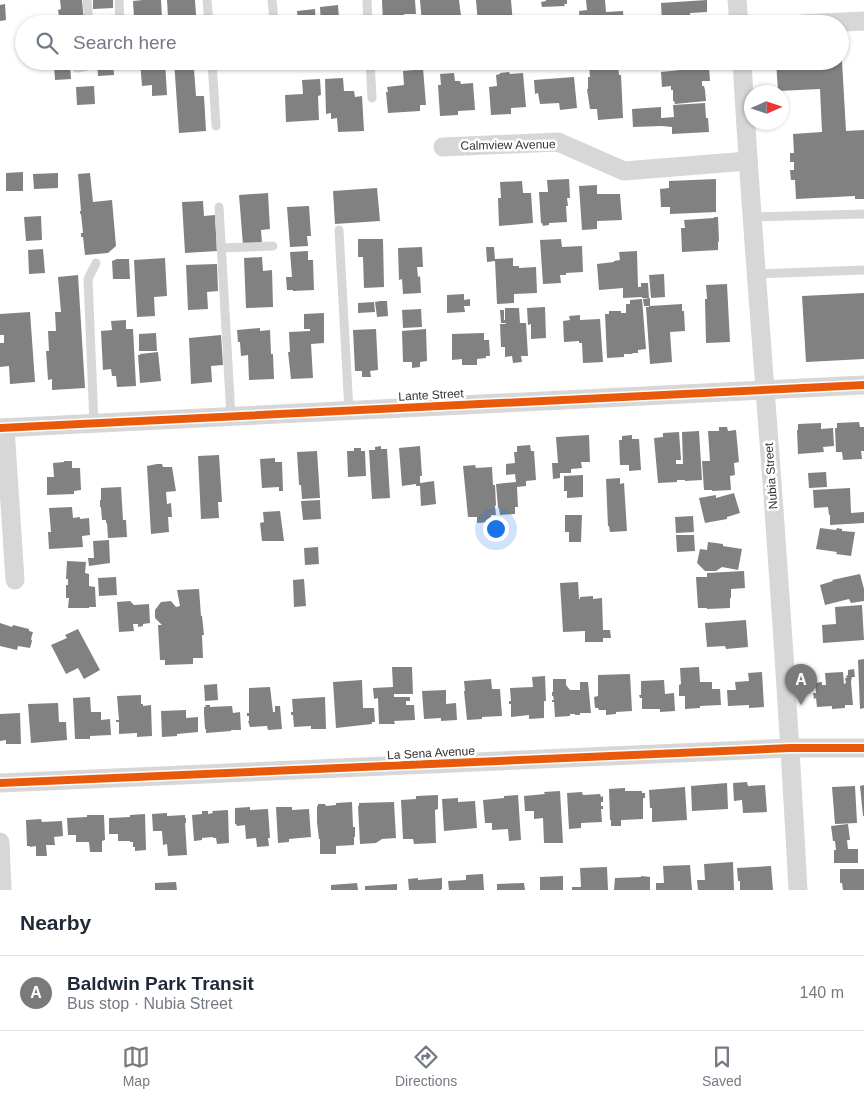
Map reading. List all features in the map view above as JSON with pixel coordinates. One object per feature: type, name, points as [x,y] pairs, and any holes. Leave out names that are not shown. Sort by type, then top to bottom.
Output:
[{"type":"street","points":[[737,0],[738,15]]},
{"type":"street","points":[[849,22],[864,21]]},
{"type":"street","name":"Nubia Street","points":[[743,70],[790,748],[798,890]]},
{"type":"street","name":"Calmview Avenue","points":[[443,147],[558,142],[624,171],[748,162]]},
{"type":"street","name":"Lante Street","points":[[3,428],[864,385]]},
{"type":"street","points":[[3,428],[15,580]]},
{"type":"street","name":"La Sena Avenue","points":[[0,783],[790,748],[864,748]]},
{"type":"street","points":[[0,842],[2,890]]},
{"type":"lane","points":[[87,0],[88,15]]},
{"type":"lane","points":[[119,0],[120,15]]},
{"type":"lane","points":[[207,0],[208,15]]},
{"type":"lane","points":[[272,0],[274,15]]},
{"type":"lane","points":[[367,0],[368,15]]},
{"type":"lane","points":[[213,70],[216,126]]},
{"type":"lane","points":[[370,70],[372,98]]},
{"type":"lane","points":[[219,207],[231,417]]},
{"type":"lane","points":[[752,217],[864,214]]},
{"type":"lane","points":[[339,230],[349,411]]},
{"type":"lane","points":[[221,248],[273,246]]},
{"type":"lane","points":[[94,424],[88,279],[96,264]]},
{"type":"lane","points":[[756,274],[864,270]]},
{"type":"building","points":[[60,0],[82,0],[83,15],[59,15],[58,10],[61,9]]},
{"type":"building","points":[[93,0],[113,0],[113,8],[93,9]]},
{"type":"building","points":[[161,0],[162,15],[134,15],[133,1]]},
{"type":"building","points":[[167,0],[195,0],[196,15],[168,15]]},
{"type":"building","points":[[382,0],[415,0],[416,14],[383,15]]},
{"type":"building","points":[[420,0],[459,0],[461,15],[421,15]]},
{"type":"building","points":[[476,0],[511,0],[512,15],[477,15]]},
{"type":"building","points":[[546,0],[567,0],[567,4],[564,4],[565,6],[542,7],[541,2]]},
{"type":"building","points":[[586,0],[605,0],[606,12],[623,11],[623,15],[579,15],[579,11],[587,10]]},
{"type":"building","points":[[707,0],[707,12],[690,13],[690,15],[662,15],[661,3]]},
{"type":"building","points":[[5,4],[6,20],[0,21],[0,5]]},
{"type":"building","points":[[338,5],[339,15],[320,15],[320,7]]},
{"type":"building","points":[[315,9],[315,15],[297,15],[297,11]]},
{"type":"building","points":[[54,70],[70,70],[71,79],[55,80]]},
{"type":"building","points":[[98,70],[114,70],[114,75],[98,76]]},
{"type":"building","points":[[141,70],[166,70],[167,95],[152,96],[152,85],[142,86]]},
{"type":"building","points":[[175,70],[194,70],[196,96],[204,96],[206,131],[179,133]]},
{"type":"building","points":[[423,70],[426,105],[420,105],[420,111],[388,113],[387,87],[404,85],[403,71]]},
{"type":"building","points":[[589,70],[618,70],[619,75],[621,75],[623,118],[598,120],[597,109],[590,109],[587,89],[588,77],[590,77]]},
{"type":"building","points":[[709,70],[710,81],[702,81],[706,101],[675,104],[671,86],[662,87],[661,72]]},
{"type":"building","points":[[777,70],[843,70],[846,131],[864,130],[864,199],[855,199],[855,196],[796,199],[795,180],[791,180],[790,170],[794,170],[794,162],[790,162],[790,153],[794,153],[793,134],[822,132],[820,89],[789,90],[789,85],[778,85]]},
{"type":"building","points":[[509,72],[510,74],[523,73],[526,107],[511,108],[511,114],[491,115],[489,87],[497,86],[496,75]]},
{"type":"building","points":[[454,73],[455,81],[460,81],[461,84],[473,83],[475,110],[458,111],[458,115],[440,116],[438,85],[441,85],[440,74]]},
{"type":"building","points":[[574,77],[577,108],[560,110],[559,103],[540,104],[538,93],[535,94],[534,80]]},
{"type":"building","points":[[343,78],[344,91],[354,91],[355,97],[362,96],[364,131],[338,132],[337,118],[331,119],[331,113],[326,114],[325,79]]},
{"type":"building","points":[[320,79],[321,95],[318,96],[319,120],[286,122],[285,95],[303,94],[302,80]]},
{"type":"building","points":[[94,86],[95,104],[77,105],[76,87]]},
{"type":"building","points":[[705,103],[709,132],[672,134],[672,127],[633,127],[632,109],[661,107],[661,118],[674,117],[673,105]]},
{"type":"building","points":[[23,172],[23,191],[6,191],[6,173]]},
{"type":"building","points":[[58,173],[58,188],[34,189],[33,174]]},
{"type":"building","points":[[90,173],[93,202],[112,200],[116,246],[108,253],[85,255],[83,237],[81,237],[81,233],[83,233],[78,174]]},
{"type":"building","points":[[569,179],[570,198],[567,198],[568,206],[566,206],[567,222],[549,223],[549,225],[543,226],[541,223],[539,192],[548,192],[547,180]]},
{"type":"building","points":[[716,179],[716,212],[670,214],[670,207],[661,207],[660,189],[669,188],[669,181]]},
{"type":"building","points":[[522,181],[523,193],[531,193],[533,223],[499,226],[498,198],[501,198],[500,182]]},
{"type":"building","points":[[597,185],[597,194],[620,194],[622,220],[597,221],[597,229],[582,230],[579,186]]},
{"type":"building","points":[[377,188],[380,221],[335,224],[333,191]]},
{"type":"building","points":[[268,193],[270,229],[261,230],[262,244],[243,245],[239,195]]},
{"type":"building","points":[[203,201],[204,216],[215,215],[217,251],[185,253],[182,202]]},
{"type":"building","points":[[309,206],[311,236],[307,236],[308,246],[290,247],[287,207]]},
{"type":"building","points":[[41,216],[42,240],[26,241],[24,217]]},
{"type":"building","points":[[718,217],[718,250],[682,252],[681,228],[685,228],[684,220]]},
{"type":"building","points":[[358,239],[383,239],[384,287],[364,288],[363,257],[358,257]]},
{"type":"building","points":[[561,239],[562,247],[582,246],[583,272],[560,275],[561,283],[543,284],[540,240]]},
{"type":"building","points":[[422,247],[423,267],[417,267],[418,277],[420,276],[421,293],[403,294],[402,279],[399,280],[398,248]]},
{"type":"building","points":[[486,247],[494,247],[495,259],[513,258],[513,266],[519,266],[519,268],[536,267],[537,293],[514,294],[514,303],[497,304],[495,261],[487,262]]},
{"type":"building","points":[[43,249],[45,273],[29,274],[28,250]]},
{"type":"building","points":[[308,251],[308,260],[313,260],[314,290],[287,290],[286,277],[292,277],[290,252]]},
{"type":"building","points":[[637,251],[638,287],[641,287],[641,283],[648,283],[649,298],[623,298],[623,288],[599,290],[597,264],[620,260],[619,252]]},
{"type":"building","points":[[262,257],[263,271],[272,270],[273,307],[246,308],[244,258]]},
{"type":"building","points":[[165,258],[167,296],[154,297],[155,316],[137,317],[134,260]]},
{"type":"building","points":[[129,259],[130,279],[113,279],[112,261]]},
{"type":"building","points":[[217,264],[218,291],[207,292],[208,309],[188,310],[186,265]]},
{"type":"building","points":[[664,274],[665,297],[651,298],[649,275]]},
{"type":"building","points":[[78,275],[85,388],[52,390],[52,379],[48,380],[46,351],[49,351],[48,331],[56,331],[55,312],[61,312],[58,277]]},
{"type":"building","points":[[727,284],[730,342],[706,343],[706,285]]},
{"type":"building","points":[[864,293],[864,359],[806,362],[802,296]]},
{"type":"building","points":[[464,294],[464,300],[470,299],[470,306],[464,306],[465,312],[447,313],[447,295]]},
{"type":"building","points":[[650,298],[650,306],[682,304],[685,331],[670,332],[672,362],[650,364],[646,307],[649,306],[644,306],[643,299]]},
{"type":"building","points":[[642,299],[646,349],[638,350],[638,353],[624,354],[624,357],[607,358],[605,314],[609,314],[609,311],[626,313],[626,304],[630,304],[630,300]]},
{"type":"building","points":[[387,301],[388,316],[377,317],[375,302]]},
{"type":"building","points":[[374,302],[375,312],[358,313],[358,303]]},
{"type":"building","points":[[545,307],[546,338],[531,339],[531,324],[528,325],[527,308]]},
{"type":"building","points":[[505,308],[519,308],[520,323],[526,323],[528,356],[521,356],[522,362],[513,363],[512,356],[505,357],[505,347],[501,347],[500,324],[506,324],[501,323],[500,310],[504,310],[505,320]]},
{"type":"building","points":[[421,309],[422,327],[403,328],[402,310]]},
{"type":"building","points":[[30,312],[35,382],[10,384],[9,366],[0,367],[0,343],[4,343],[4,335],[0,335],[0,314]]},
{"type":"building","points":[[324,313],[324,343],[311,344],[313,378],[291,379],[288,352],[290,352],[289,332],[310,331],[310,329],[304,329],[304,314]]},
{"type":"building","points":[[580,315],[580,320],[600,319],[603,362],[583,363],[582,343],[579,343],[579,341],[564,342],[563,321],[570,320],[569,316]]},
{"type":"building","points":[[126,320],[126,329],[133,329],[136,386],[117,387],[116,376],[112,376],[111,369],[103,370],[101,331],[112,330],[111,321]]},
{"type":"building","points":[[260,328],[260,331],[270,330],[274,379],[249,380],[248,355],[241,356],[237,330]]},
{"type":"building","points":[[376,329],[378,370],[370,371],[371,377],[362,377],[362,371],[355,371],[353,330]]},
{"type":"building","points":[[426,329],[427,361],[420,362],[420,367],[412,368],[412,362],[403,362],[402,331]]},
{"type":"building","points":[[156,333],[157,351],[139,351],[139,334]]},
{"type":"building","points":[[484,333],[484,340],[489,340],[490,356],[477,359],[477,365],[462,365],[462,359],[452,360],[452,334]]},
{"type":"building","points":[[221,335],[223,365],[211,366],[212,382],[191,384],[189,338]]},
{"type":"building","points":[[158,352],[161,381],[140,383],[138,355]]},
{"type":"building","points":[[859,422],[860,427],[864,427],[862,459],[843,460],[842,452],[836,452],[835,428],[837,428],[837,423]]},
{"type":"building","points":[[821,423],[821,429],[833,428],[834,446],[823,447],[824,452],[798,454],[798,424]]},
{"type":"building","points":[[719,427],[727,427],[728,431],[736,430],[739,462],[734,463],[735,475],[730,476],[731,490],[704,490],[702,461],[710,461],[708,431],[719,431]]},
{"type":"building","points":[[699,431],[702,480],[677,480],[677,482],[658,483],[654,438],[663,437],[663,433],[679,432],[681,460],[676,460],[676,464],[683,464],[682,432]]},
{"type":"building","points":[[589,435],[590,462],[581,462],[582,468],[571,469],[571,473],[560,473],[560,478],[553,479],[552,463],[558,463],[556,437]]},
{"type":"building","points":[[632,435],[632,439],[639,439],[641,470],[629,471],[629,465],[620,465],[619,440],[622,440],[622,436]]},
{"type":"building","points":[[530,445],[531,451],[534,451],[536,480],[526,481],[526,486],[517,487],[518,507],[515,507],[515,514],[500,515],[496,484],[516,482],[515,474],[506,475],[506,464],[515,463],[514,452],[517,452],[517,446]]},
{"type":"building","points":[[381,446],[381,449],[387,449],[390,498],[372,499],[369,450],[375,450],[375,447]]},
{"type":"building","points":[[420,446],[422,476],[420,476],[420,483],[434,481],[436,504],[421,506],[420,486],[416,486],[416,484],[402,486],[399,448]]},
{"type":"building","points":[[354,448],[361,448],[361,451],[365,451],[366,476],[348,477],[347,451],[354,451]]},
{"type":"building","points":[[317,451],[320,498],[302,499],[301,485],[299,485],[297,452]]},
{"type":"building","points":[[219,455],[222,502],[218,502],[219,518],[201,519],[198,456]]},
{"type":"building","points":[[275,458],[275,462],[282,462],[283,491],[279,491],[279,487],[262,488],[260,459]]},
{"type":"building","points":[[72,461],[72,468],[80,468],[81,490],[74,491],[74,494],[47,495],[47,477],[54,477],[53,463]]},
{"type":"building","points":[[162,464],[163,467],[172,467],[176,491],[166,492],[167,504],[171,503],[172,517],[168,517],[169,532],[151,534],[147,466]]},
{"type":"building","points":[[475,465],[476,468],[492,467],[496,515],[491,515],[491,522],[477,523],[477,517],[468,517],[463,466]]},
{"type":"building","points":[[826,472],[827,487],[809,488],[808,473]]},
{"type":"building","points":[[583,475],[583,497],[567,498],[567,491],[564,491],[564,476]]},
{"type":"building","points":[[620,478],[620,484],[624,483],[627,531],[610,532],[608,526],[606,479]]},
{"type":"building","points":[[121,487],[123,520],[126,520],[127,537],[108,538],[107,523],[106,520],[102,520],[100,507],[101,488]]},
{"type":"building","points":[[850,488],[851,513],[864,512],[864,523],[830,525],[828,507],[814,508],[813,490]]},
{"type":"building","points":[[734,493],[740,513],[727,517],[727,519],[705,523],[699,498],[716,495],[716,498]]},
{"type":"building","points":[[320,500],[321,519],[303,520],[301,501]]},
{"type":"building","points":[[72,507],[73,518],[89,518],[90,535],[82,536],[83,547],[49,549],[48,532],[51,532],[49,508]]},
{"type":"building","points":[[280,511],[284,541],[262,541],[260,523],[264,522],[263,512]]},
{"type":"building","points":[[565,515],[582,515],[581,542],[569,542],[569,532],[565,532]]},
{"type":"building","points":[[693,516],[694,532],[676,533],[675,517]]},
{"type":"building","points":[[820,528],[836,530],[837,528],[842,529],[842,531],[855,532],[851,556],[816,549]]},
{"type":"building","points":[[676,535],[694,535],[695,551],[677,552]]},
{"type":"building","points":[[109,540],[110,563],[89,566],[88,558],[94,558],[93,541]]},
{"type":"building","points":[[708,542],[742,549],[738,570],[722,567],[716,571],[705,571],[697,563],[700,549],[707,550]]},
{"type":"building","points":[[318,547],[319,564],[305,565],[304,548]]},
{"type":"building","points":[[67,561],[86,562],[85,573],[89,574],[89,586],[95,587],[96,607],[68,608],[69,598],[66,598],[66,585],[68,585],[68,579],[66,579]]},
{"type":"building","points":[[744,571],[745,588],[731,589],[730,608],[698,608],[696,577],[707,577],[707,573]]},
{"type":"building","points":[[860,574],[864,589],[864,601],[851,603],[849,599],[825,605],[820,585],[832,580]]},
{"type":"building","points":[[116,577],[117,595],[99,596],[98,578]]},
{"type":"building","points":[[304,579],[306,606],[294,607],[293,580]]},
{"type":"building","points":[[578,582],[579,599],[580,597],[593,596],[593,599],[602,598],[603,630],[610,630],[611,638],[603,638],[603,642],[585,642],[585,631],[563,632],[560,583]]},
{"type":"building","points":[[199,589],[204,635],[202,635],[203,658],[193,658],[193,664],[165,665],[165,660],[160,660],[158,625],[162,625],[155,618],[155,610],[161,602],[171,601],[176,607],[180,606],[177,590]]},
{"type":"building","points":[[130,601],[134,605],[149,604],[150,623],[138,627],[138,624],[133,624],[134,631],[119,632],[117,602]]},
{"type":"building","points":[[862,605],[864,640],[823,643],[822,625],[836,624],[835,607]]},
{"type":"building","points":[[746,620],[748,647],[726,649],[725,646],[707,647],[705,623]]},
{"type":"building","points":[[0,623],[29,629],[29,631],[33,632],[30,648],[18,646],[17,650],[0,646]]},
{"type":"building","points":[[78,629],[100,670],[84,679],[78,668],[66,674],[51,645],[67,638],[65,635]]},
{"type":"building","points":[[864,659],[864,708],[860,709],[858,660]]},
{"type":"building","points":[[392,667],[412,667],[413,694],[394,694],[394,697],[410,697],[410,701],[406,701],[406,705],[414,705],[415,720],[394,721],[395,724],[379,724],[378,698],[374,699],[373,688],[393,687]]},
{"type":"building","points":[[699,667],[700,682],[712,682],[712,689],[720,689],[721,705],[685,709],[685,696],[679,696],[679,685],[681,684],[680,668]]},
{"type":"building","points":[[854,669],[855,677],[852,677],[851,682],[853,705],[832,709],[832,706],[817,707],[816,698],[814,699],[813,693],[816,693],[815,683],[822,682],[822,685],[826,685],[825,673],[843,672],[844,684],[846,683],[845,678],[847,678],[848,670]]},
{"type":"building","points":[[762,672],[764,707],[749,708],[749,705],[728,706],[727,690],[736,690],[735,682],[749,681],[748,673]]},
{"type":"building","points":[[630,674],[632,711],[606,715],[606,710],[595,708],[594,697],[598,696],[598,675]]},
{"type":"building","points":[[545,676],[546,701],[544,701],[544,718],[529,719],[529,715],[511,717],[511,704],[509,704],[509,701],[511,701],[510,688],[533,687],[532,677]]},
{"type":"building","points":[[491,679],[492,689],[500,689],[502,716],[467,720],[464,681]]},
{"type":"building","points":[[553,679],[566,679],[566,685],[570,690],[580,690],[580,682],[588,682],[591,713],[555,717],[554,702],[552,702],[554,700],[552,696]]},
{"type":"building","points":[[362,680],[363,708],[374,708],[375,722],[372,722],[372,724],[336,728],[333,682]]},
{"type":"building","points":[[664,680],[665,694],[674,693],[675,711],[660,712],[660,709],[642,709],[642,698],[639,695],[641,695],[641,681]]},
{"type":"building","points":[[217,684],[218,700],[205,701],[204,685]]},
{"type":"building","points":[[270,687],[273,712],[275,712],[275,706],[280,706],[282,729],[268,730],[267,726],[250,727],[249,716],[247,716],[247,713],[249,713],[249,688]]},
{"type":"building","points":[[446,690],[446,704],[456,703],[457,720],[441,721],[441,718],[424,719],[422,691]]},
{"type":"building","points":[[141,695],[141,704],[143,706],[151,705],[152,736],[137,737],[137,733],[119,734],[119,722],[116,722],[116,720],[119,720],[117,696]]},
{"type":"building","points":[[90,697],[91,712],[101,712],[101,720],[110,719],[111,735],[90,736],[90,739],[75,739],[73,698]]},
{"type":"building","points":[[325,697],[326,729],[311,729],[311,726],[294,727],[293,715],[291,715],[291,712],[293,712],[292,699]]},
{"type":"building","points":[[58,703],[59,722],[66,722],[67,740],[31,743],[28,704]]},
{"type":"building","points":[[205,705],[210,705],[210,707],[232,706],[233,713],[240,712],[241,730],[206,733]]},
{"type":"building","points":[[186,710],[186,718],[198,717],[198,732],[162,737],[161,711]]},
{"type":"building","points":[[20,713],[21,744],[6,744],[6,740],[0,741],[0,714]]},
{"type":"building","points":[[747,782],[748,786],[765,785],[767,812],[743,813],[742,800],[734,801],[733,783]]},
{"type":"building","points":[[727,783],[728,809],[692,811],[691,786]]},
{"type":"building","points":[[864,785],[864,816],[863,816],[860,786]]},
{"type":"building","points":[[855,786],[857,823],[835,824],[832,787]]},
{"type":"building","points":[[685,787],[687,820],[652,822],[649,790]]},
{"type":"building","points":[[625,788],[625,791],[642,791],[642,793],[645,793],[645,798],[643,798],[643,819],[621,820],[621,826],[611,826],[609,789]]},
{"type":"building","points":[[560,791],[563,843],[544,843],[543,818],[534,819],[534,811],[525,811],[524,796]]},
{"type":"building","points":[[582,792],[583,795],[600,794],[601,797],[603,796],[603,802],[601,802],[601,806],[603,806],[603,809],[601,809],[602,822],[581,823],[581,828],[569,829],[567,793]]},
{"type":"building","points":[[438,795],[438,809],[435,810],[436,843],[414,844],[413,839],[403,839],[401,800],[416,799],[416,796]]},
{"type":"building","points":[[518,795],[521,840],[509,841],[508,829],[492,830],[492,823],[485,823],[483,800]]},
{"type":"building","points":[[458,798],[458,802],[475,801],[477,828],[444,831],[442,799]]},
{"type":"building","points":[[352,802],[353,827],[355,827],[354,845],[336,846],[336,854],[320,854],[317,822],[318,804],[325,804],[326,806]]},
{"type":"building","points":[[394,802],[396,838],[382,839],[376,843],[360,844],[359,803]]},
{"type":"building","points":[[250,807],[250,810],[268,809],[269,846],[257,847],[256,838],[246,839],[245,825],[237,826],[235,824],[235,808]]},
{"type":"building","points":[[276,807],[292,807],[292,810],[309,809],[311,837],[289,839],[289,842],[278,843]]},
{"type":"building","points":[[228,810],[229,843],[217,844],[216,838],[213,837],[194,841],[192,815],[202,814],[202,811],[208,811],[208,814],[213,813],[212,811]]},
{"type":"building","points":[[167,813],[167,816],[185,815],[187,855],[168,856],[167,844],[163,845],[162,831],[153,831],[152,814]]},
{"type":"building","points":[[145,814],[146,850],[135,851],[133,842],[118,841],[118,834],[109,834],[109,818]]},
{"type":"building","points":[[87,815],[104,815],[105,840],[102,841],[102,852],[90,852],[89,842],[76,842],[76,835],[68,835],[67,818],[87,817]]},
{"type":"building","points":[[41,819],[42,822],[62,821],[63,836],[54,837],[55,845],[46,845],[47,856],[36,856],[36,846],[27,846],[26,820]]},
{"type":"building","points":[[848,824],[850,840],[847,840],[848,849],[858,849],[858,863],[834,863],[834,850],[836,850],[831,826]]},
{"type":"building","points":[[733,862],[734,890],[698,890],[697,880],[705,880],[704,864]]},
{"type":"building","points":[[690,865],[692,890],[656,890],[656,883],[664,883],[663,866]]},
{"type":"building","points":[[771,866],[773,890],[740,890],[737,868]]},
{"type":"building","points":[[607,867],[608,890],[572,890],[572,887],[581,887],[580,868]]},
{"type":"building","points":[[840,869],[864,869],[864,890],[843,890],[842,883],[840,883]]},
{"type":"building","points":[[483,874],[484,890],[449,890],[448,881],[466,880],[466,875]]},
{"type":"building","points":[[563,876],[563,890],[540,890],[540,877]]},
{"type":"building","points":[[650,877],[650,890],[614,890],[615,878]]},
{"type":"building","points":[[418,878],[418,880],[442,878],[442,889],[409,890],[408,879]]},
{"type":"building","points":[[176,882],[177,890],[155,890],[155,883]]},
{"type":"building","points":[[357,883],[358,890],[331,890],[331,885]]},
{"type":"building","points":[[524,883],[525,890],[497,890],[497,884]]},
{"type":"building","points":[[397,884],[397,890],[365,890],[365,886]]},
{"type":"cycle path","points":[[0,428],[864,385]]},
{"type":"cycle path","points":[[0,783],[790,748],[864,748]]},
{"type":"place","name":"Baldwin Park Transit","points":[[801,705]]}]
